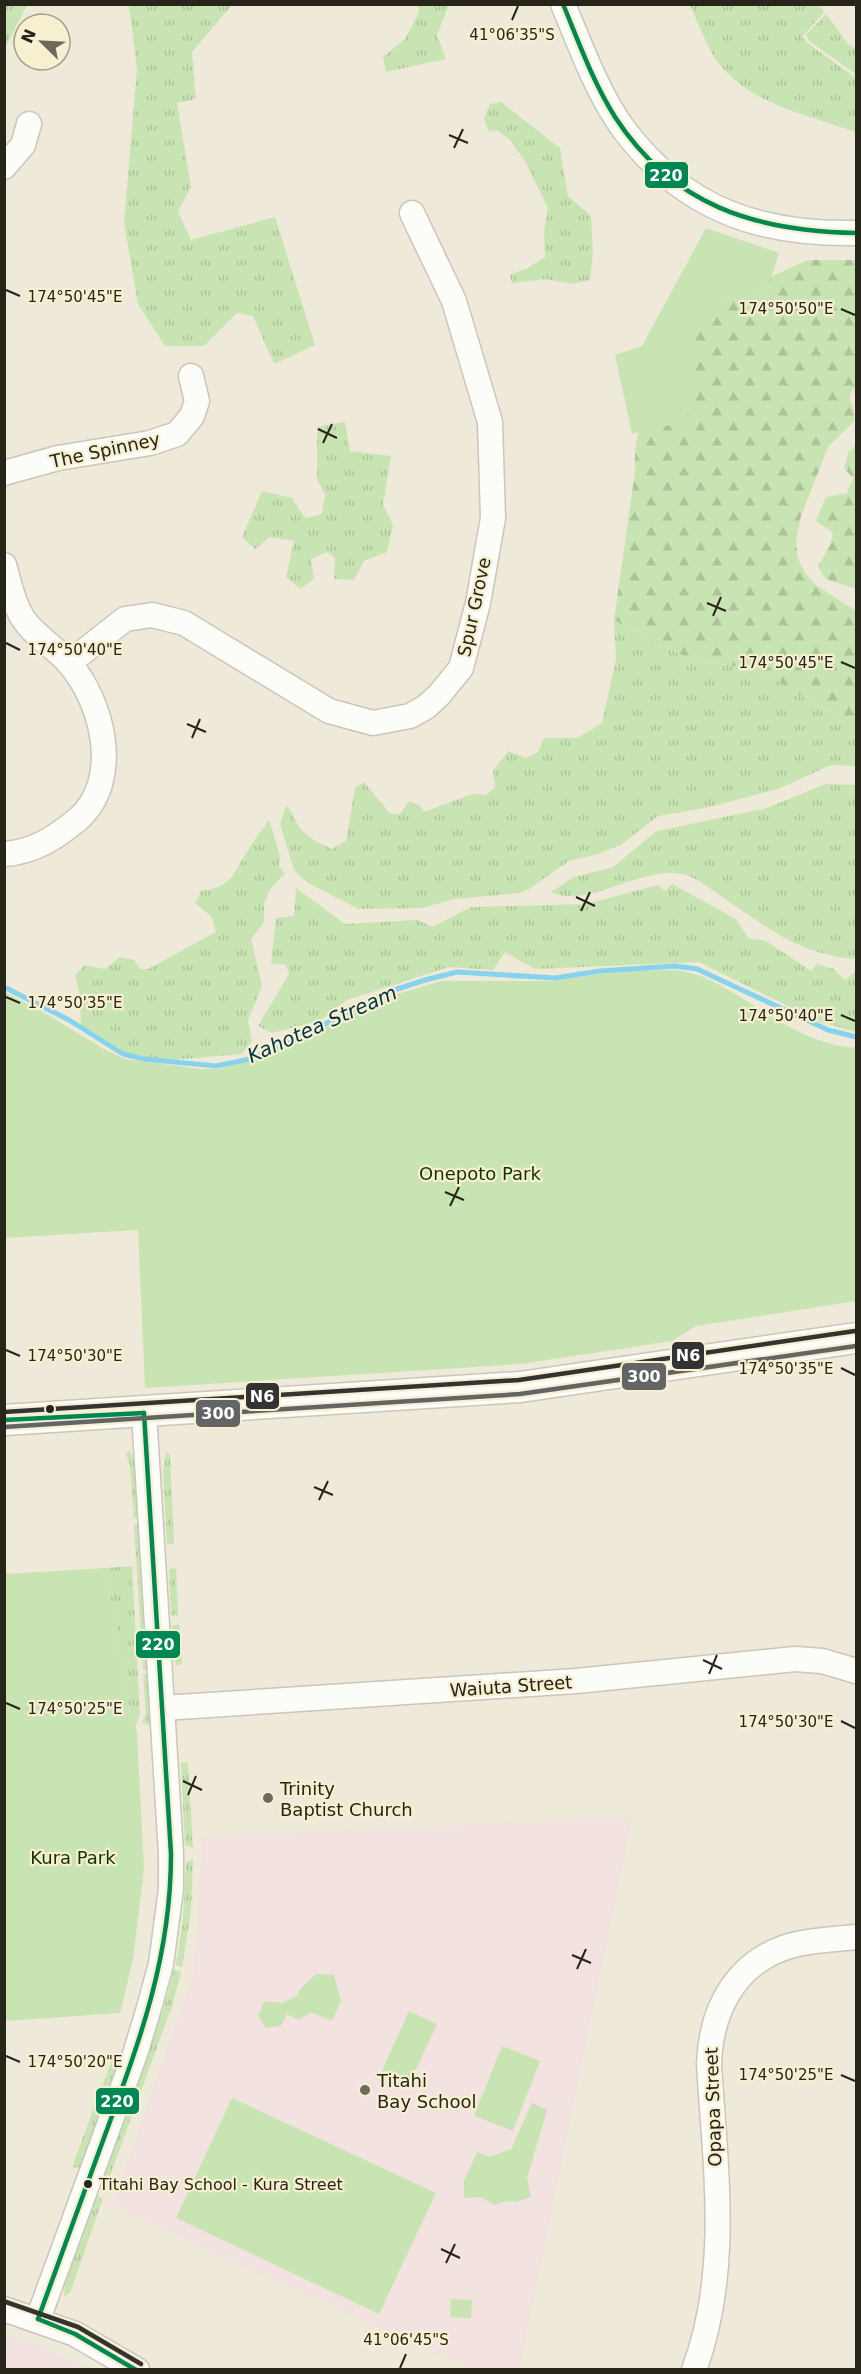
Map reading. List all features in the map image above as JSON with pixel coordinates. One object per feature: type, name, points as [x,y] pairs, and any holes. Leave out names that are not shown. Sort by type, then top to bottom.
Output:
[{"type":"main road","points":[[4,1420],[144,1413],[276,1402],[520,1387],[856,1338]]},
{"type":"street","points":[[563,4],[605,98],[624,130],[649,160],[670,178],[704,201],[745,220],[775,228],[818,234],[856,233]]},
{"type":"street","points":[[4,166],[23,145],[29,124]]},
{"type":"street","name":"Spur Grove","points":[[69,663],[125,619],[152,615],[184,623],[329,711],[373,723],[410,716],[439,695],[461,668],[478,603],[493,518],[490,422],[454,301],[412,213]]},
{"type":"street","name":"The Spinney","points":[[4,473],[58,458],[150,443],[177,434],[192,416],[197,400],[191,376]]},
{"type":"street","points":[[4,566],[12,594],[26,624],[69,663],[93,700],[101,721],[105,747],[99,786],[85,813],[45,844],[21,853],[4,854]]},
{"type":"street","points":[[38,2319],[135,2054],[162,1964],[171,1889],[163,1708],[144,1413]]},
{"type":"street","name":"Waiuta Street","points":[[163,1708],[565,1682],[795,1659],[822,1661],[856,1671]]},
{"type":"street","name":"Opapa Street","points":[[694,2370],[708,2325],[717,2265],[718,2229],[709,2064],[710,2038],[716,2016],[737,1979],[766,1956],[798,1944],[856,1937]]},
{"type":"street","points":[[4,2309],[38,2319],[75,2334],[137,2370]]},
{"type":"shaded area","name":"Titahi Bay School","points":[[632,1817],[519,2369],[471,2369],[112,2206],[194,1973],[203,1838]]},
{"type":"shaded area","points":[[5,2335],[33,2343],[88,2369],[5,2369]]},
{"type":"green space","points":[[4,5],[27,5],[23,12],[12,12],[12,34],[5,48]]},
{"type":"green space","points":[[129,5],[232,5],[192,52],[196,99],[177,103],[191,187],[178,211],[191,240],[275,217],[315,345],[274,364],[253,316],[237,313],[204,346],[165,346],[138,304],[124,223],[137,69]]},
{"type":"green space","points":[[417,5],[449,5],[437,35],[446,59],[386,72],[383,57],[405,39],[419,12]]},
{"type":"green space","points":[[690,5],[820,6],[824,12],[802,37],[856,78],[856,132],[777,105],[741,85],[713,55]]},
{"type":"green space","points":[[826,14],[848,44],[856,49],[856,74],[809,41],[806,35]]},
{"type":"green space","points":[[501,102],[560,148],[568,196],[591,216],[593,251],[590,280],[572,284],[545,279],[512,283],[510,275],[528,268],[545,257],[544,231],[548,208],[526,163],[510,140],[497,130],[489,132],[484,118],[490,104]]},
{"type":"green space","points":[[706,228],[779,253],[772,276],[752,302],[724,300],[711,305],[697,323],[687,421],[632,434],[615,355],[642,346]]},
{"type":"green space","points":[[808,260],[856,260],[856,387],[849,397],[854,410],[854,421],[828,447],[801,516],[796,541],[798,559],[805,573],[817,586],[856,611],[856,717],[835,715],[758,669],[692,660],[614,620],[635,472],[636,442],[644,413],[655,391],[687,338],[712,304],[727,300],[752,302],[772,276]]},
{"type":"green space","points":[[345,422],[350,451],[391,456],[383,505],[393,525],[387,552],[364,561],[354,580],[334,579],[335,558],[327,552],[311,559],[314,579],[300,589],[286,577],[294,541],[270,537],[255,549],[242,537],[262,491],[292,498],[305,518],[322,514],[325,495],[317,479],[317,427]]},
{"type":"green space","points":[[856,446],[856,589],[826,579],[818,567],[830,545],[833,533],[816,521],[826,497],[847,493],[853,478],[844,468],[849,451]]},
{"type":"green space","points":[[614,620],[692,660],[758,669],[835,715],[856,717],[856,766],[831,765],[778,789],[705,808],[658,816],[622,844],[598,854],[569,861],[520,893],[454,899],[422,908],[359,909],[308,883],[294,870],[280,824],[286,806],[302,831],[332,849],[346,841],[355,788],[364,782],[390,814],[400,814],[409,801],[420,806],[424,812],[472,794],[486,795],[495,787],[493,771],[508,751],[526,758],[538,752],[544,738],[577,738],[602,723],[616,659]]},
{"type":"green space","points":[[825,784],[856,785],[856,957],[853,959],[816,951],[785,938],[704,884],[682,874],[666,873],[650,876],[581,896],[565,896],[551,892],[574,877],[613,867],[657,831],[767,808]]},
{"type":"green space","points":[[269,820],[280,856],[279,866],[285,874],[270,889],[264,904],[264,922],[251,939],[262,986],[248,1020],[252,1041],[242,1054],[177,1059],[138,1057],[116,1048],[81,1025],[80,996],[75,975],[85,965],[105,969],[120,957],[134,960],[140,969],[148,969],[216,932],[212,917],[195,903],[201,891],[218,887],[229,880]]},
{"type":"green space","points":[[672,884],[736,919],[748,938],[766,941],[811,971],[817,964],[834,969],[845,980],[855,972],[856,1032],[820,1022],[699,962],[535,969],[505,952],[493,970],[449,967],[347,1000],[319,1021],[272,1033],[258,1026],[289,974],[286,965],[271,963],[276,918],[294,916],[296,888],[345,924],[418,920],[432,927],[471,907],[586,904],[658,885],[665,891]]},
{"type":"green space","name":"Onepoto Park","points":[[676,970],[700,976],[722,986],[776,1019],[813,1038],[856,1048],[856,1301],[696,1326],[672,1341],[521,1364],[145,1388],[138,1230],[5,1238],[5,992],[125,1059],[201,1069],[219,1069],[276,1053],[365,1007],[391,996],[441,981],[551,981],[622,971]]},
{"type":"green space","points":[[129,1450],[135,1460],[142,1518],[134,1518],[130,1465],[126,1454]]},
{"type":"green space","points":[[166,1452],[170,1455],[174,1544],[167,1544],[163,1472]]},
{"type":"green space","points":[[134,1525],[142,1525],[151,1670],[143,1670]]},
{"type":"green space","points":[[132,1566],[140,1714],[136,1725],[131,1720],[106,1568]]},
{"type":"green space","name":"Kura Park","points":[[106,1568],[131,1720],[136,1725],[137,1735],[144,1868],[133,1959],[120,2013],[5,2021],[5,1574]]},
{"type":"green space","points":[[176,1568],[178,1616],[171,1615],[169,1569]]},
{"type":"green space","points":[[179,1624],[182,1664],[176,1666],[172,1626]]},
{"type":"green space","points":[[143,1674],[151,1674],[155,1728],[142,1722],[146,1715]]},
{"type":"green space","points":[[181,1762],[188,1763],[193,1848],[185,1845]]},
{"type":"green space","points":[[193,1859],[191,1910],[182,1967],[176,1965],[183,1918],[186,1862]]},
{"type":"green space","points":[[174,1970],[181,1972],[172,2006],[107,2184],[101,2182],[163,2010]]},
{"type":"green space","points":[[316,1974],[334,1975],[341,2001],[332,2021],[311,2012],[299,2020],[287,2014],[281,2026],[266,2028],[258,2016],[264,2002],[280,2004],[298,1995],[300,1989]]},
{"type":"green space","points":[[409,2011],[437,2024],[409,2084],[382,2071]]},
{"type":"green space","points":[[502,2046],[540,2061],[513,2131],[474,2116]]},
{"type":"green space","points":[[114,2054],[121,2058],[80,2168],[72,2167]]},
{"type":"green space","points":[[232,2098],[436,2193],[379,2314],[176,2218]]},
{"type":"green space","points":[[532,2103],[547,2110],[527,2178],[531,2197],[495,2205],[480,2197],[464,2198],[464,2181],[477,2152],[489,2157],[511,2149]]},
{"type":"green space","points":[[96,2195],[103,2198],[70,2293],[64,2296],[65,2281]]},
{"type":"green space","points":[[451,2299],[472,2300],[471,2318],[450,2317]]},
{"type":"waterway","name":"Kahotea Stream","points":[[4,987],[69,1020],[123,1054],[144,1059],[216,1066],[250,1059],[283,1046],[385,993],[457,972],[555,978],[600,971],[675,966],[697,969],[828,1030],[856,1037]]},
{"type":"transit line","name":"220","points":[[563,4],[607,104],[638,147],[663,172],[690,192],[719,208],[751,219],[784,227],[856,233]]},
{"type":"transit line","name":"N6","points":[[4,1412],[519,1380],[855,1331]]},
{"type":"transit line","name":"300","points":[[4,1427],[520,1394],[856,1346]]},
{"type":"transit line","name":"220","points":[[4,1420],[144,1413]]},
{"type":"transit line","name":"220","points":[[38,2319],[141,2032],[166,1928],[171,1854],[144,1413]]},
{"type":"transit line","name":"N6","points":[[6,2302],[78,2327],[141,2364]]},
{"type":"transit line","name":"220","points":[[38,2319],[75,2334],[136,2370]]},
{"type":"place","name":"Trinity Baptist Church","points":[[268,1798]]},
{"type":"place","name":"Titahi Bay School","points":[[365,2090]]},
{"type":"place","name":"Titahi Bay School - Kura Street","points":[[88,2184]]}]
